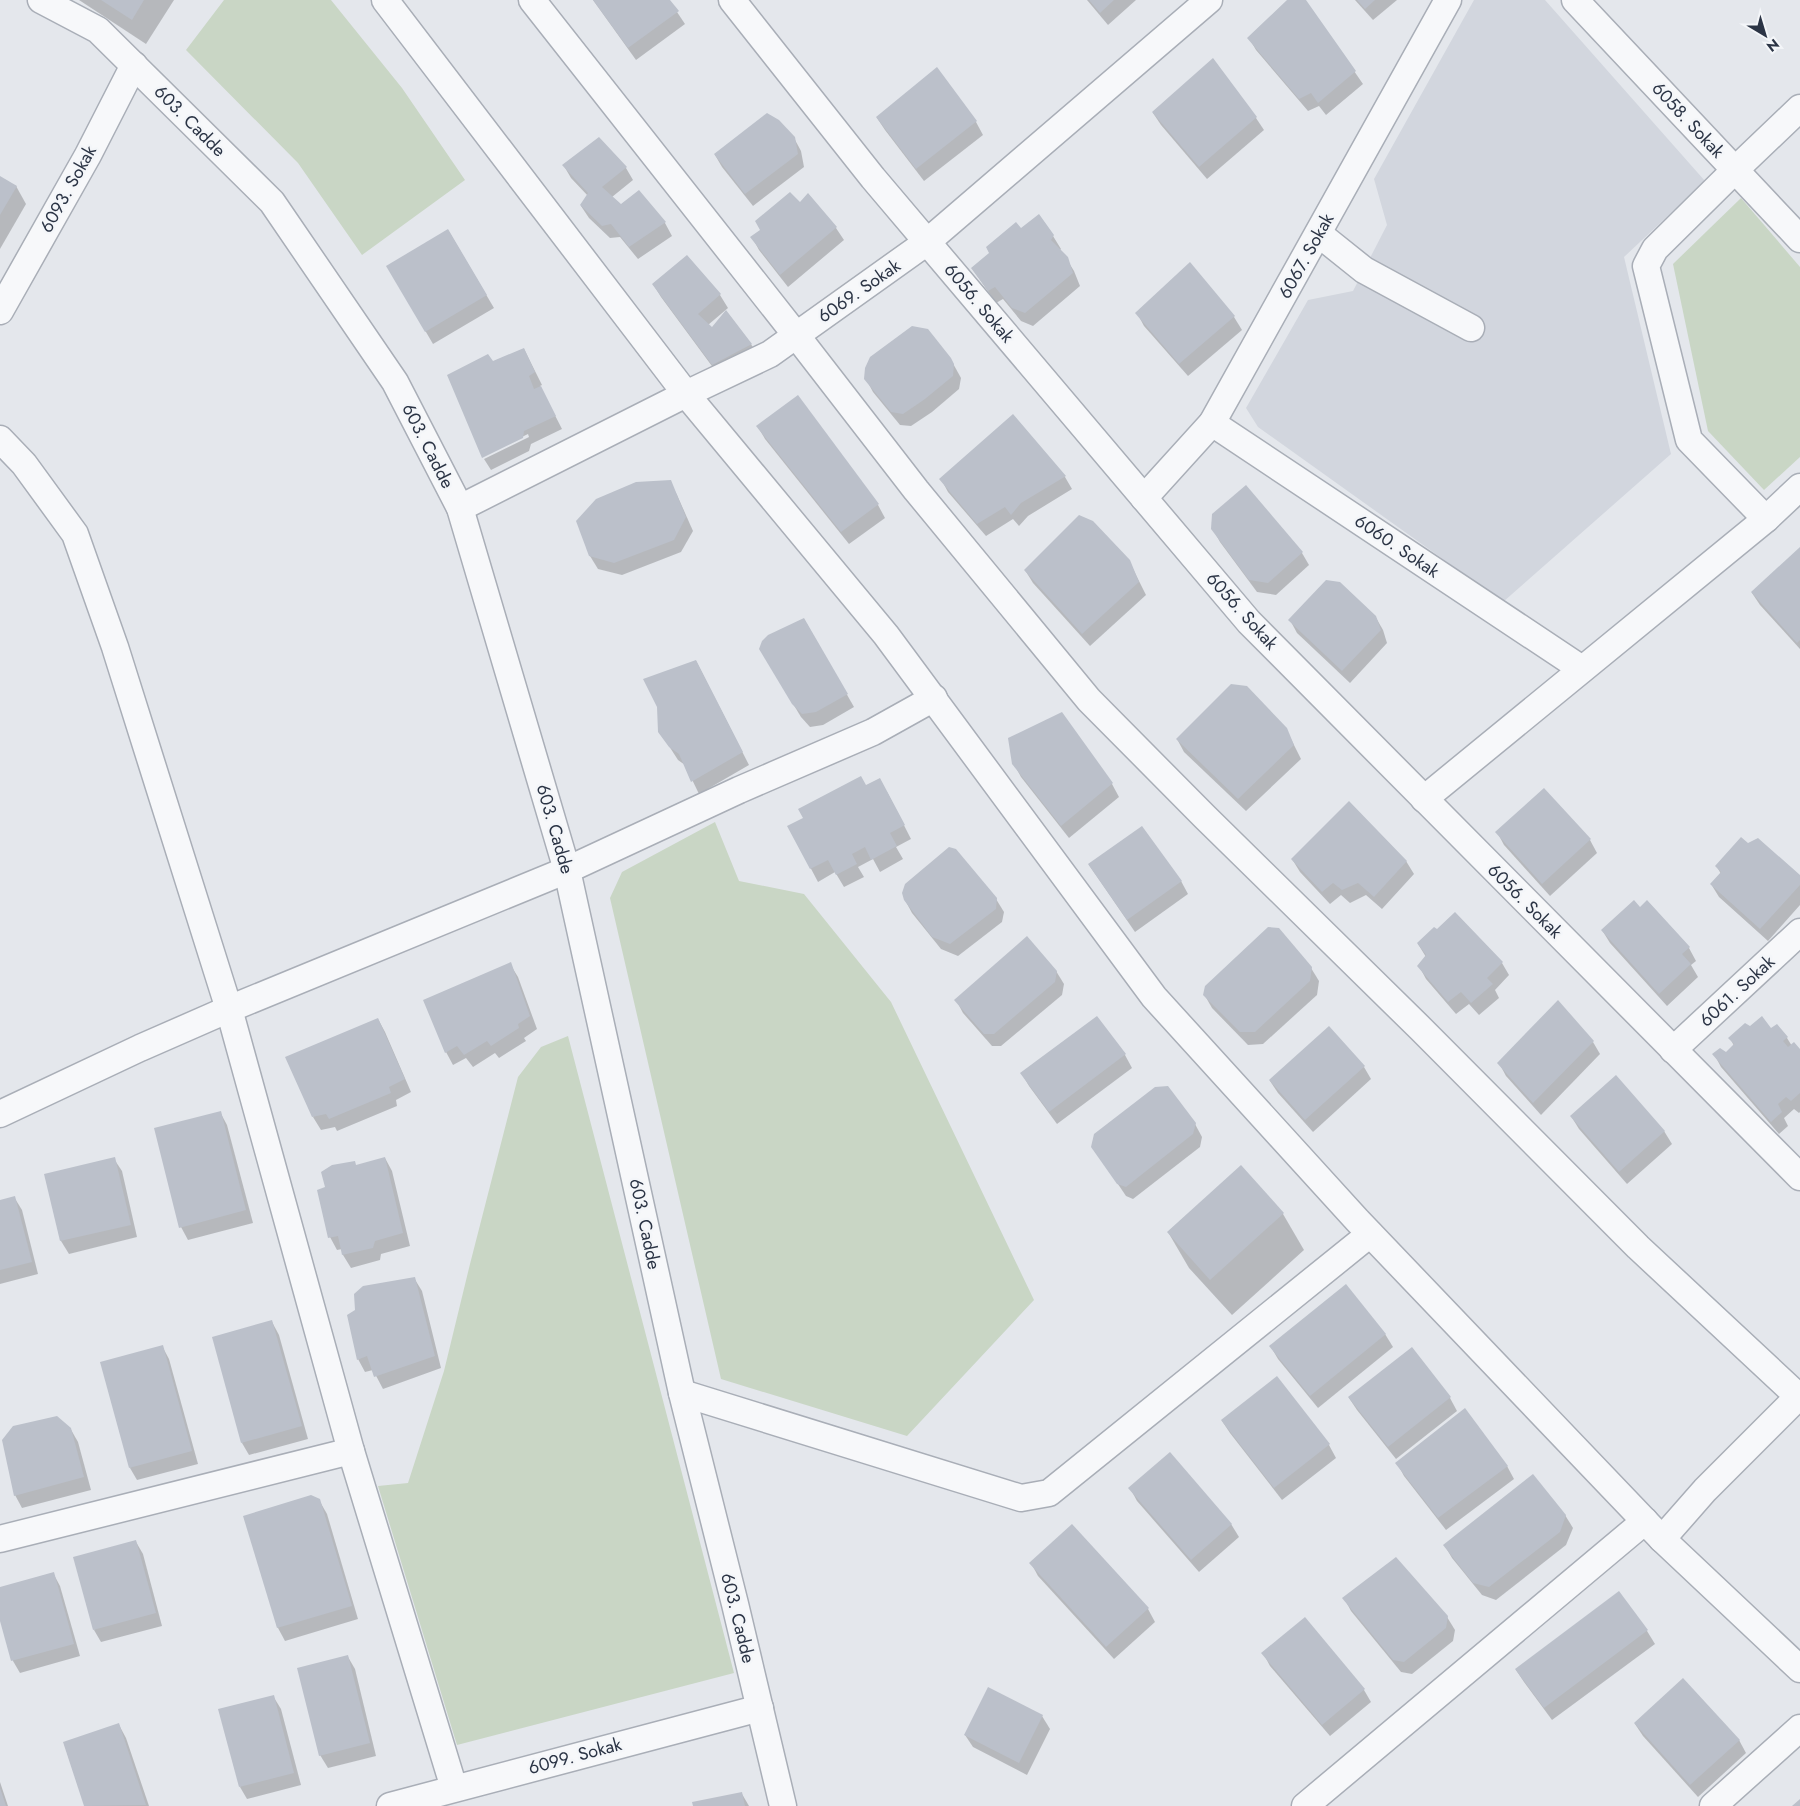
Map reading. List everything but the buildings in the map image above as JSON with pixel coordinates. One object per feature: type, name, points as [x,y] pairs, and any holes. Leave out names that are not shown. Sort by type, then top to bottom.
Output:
[{"type":"street","name":"603. Cadde","points":[[41,0],[98,30],[272,202],[395,382],[460,508],[567,870],[682,1394],[783,1806]]},
{"type":"street","points":[[385,0],[686,394],[886,635],[1154,997],[1370,1234],[1654,1530],[1800,1669]]},
{"type":"street","points":[[532,0],[916,490],[1089,700],[1638,1246],[1799,1397],[1705,1490],[1305,1806]]},
{"type":"street","name":"6056. Sokak","points":[[732,0],[873,178],[1249,622],[1674,1050],[1798,1172]]},
{"type":"street","name":"6069. Sokak","points":[[460,508],[686,394],[770,354],[927,242],[1209,0]]},
{"type":"street","name":"6067. Sokak","points":[[1144,498],[1212,424],[1448,0]]},
{"type":"street","name":"6058. Sokak","points":[[1575,0],[1800,239]]},
{"type":"street","name":"6093. Sokak","points":[[0,311],[88,155],[134,65]]},
{"type":"street","points":[[1766,519],[1689,440],[1646,266],[1655,249],[1800,108]]},
{"type":"street","points":[[1318,234],[1364,270],[1472,328]]},
{"type":"street","name":"6060. Sokak","points":[[1212,424],[1582,669]]},
{"type":"street","points":[[0,439],[24,464],[75,534],[116,647],[229,1009],[351,1451],[454,1788]]},
{"type":"street","points":[[1424,799],[1766,519],[1800,487]]},
{"type":"street","points":[[0,1114],[140,1048],[229,1009],[567,870],[739,790],[873,732],[934,698]]},
{"type":"street","name":"6061. Sokak","points":[[1674,1050],[1800,932]]},
{"type":"street","points":[[682,1394],[1022,1498],[1049,1493],[1370,1234]]},
{"type":"street","points":[[0,1539],[351,1451]]},
{"type":"street","name":"6099. Sokak","points":[[390,1806],[760,1708]]},
{"type":"street","points":[[1713,1806],[1800,1728]]},
{"type":"shaded area","points":[[1474,0],[1545,0],[1705,181],[1624,257],[1671,454],[1503,602],[1258,427],[1246,408],[1308,300],[1353,291],[1387,225],[1374,179]]},
{"type":"green space","points":[[224,0],[331,0],[402,88],[465,180],[362,255],[298,163],[186,50]]},
{"type":"green space","points":[[1741,198],[1800,267],[1800,457],[1764,490],[1708,431],[1673,264]]},
{"type":"green space","points":[[715,822],[739,881],[804,894],[891,1002],[1034,1300],[907,1436],[721,1379],[610,898],[622,872]]},
{"type":"green space","points":[[568,1036],[734,1673],[457,1745],[378,1486],[408,1483],[444,1371],[518,1077],[541,1047]]}]
